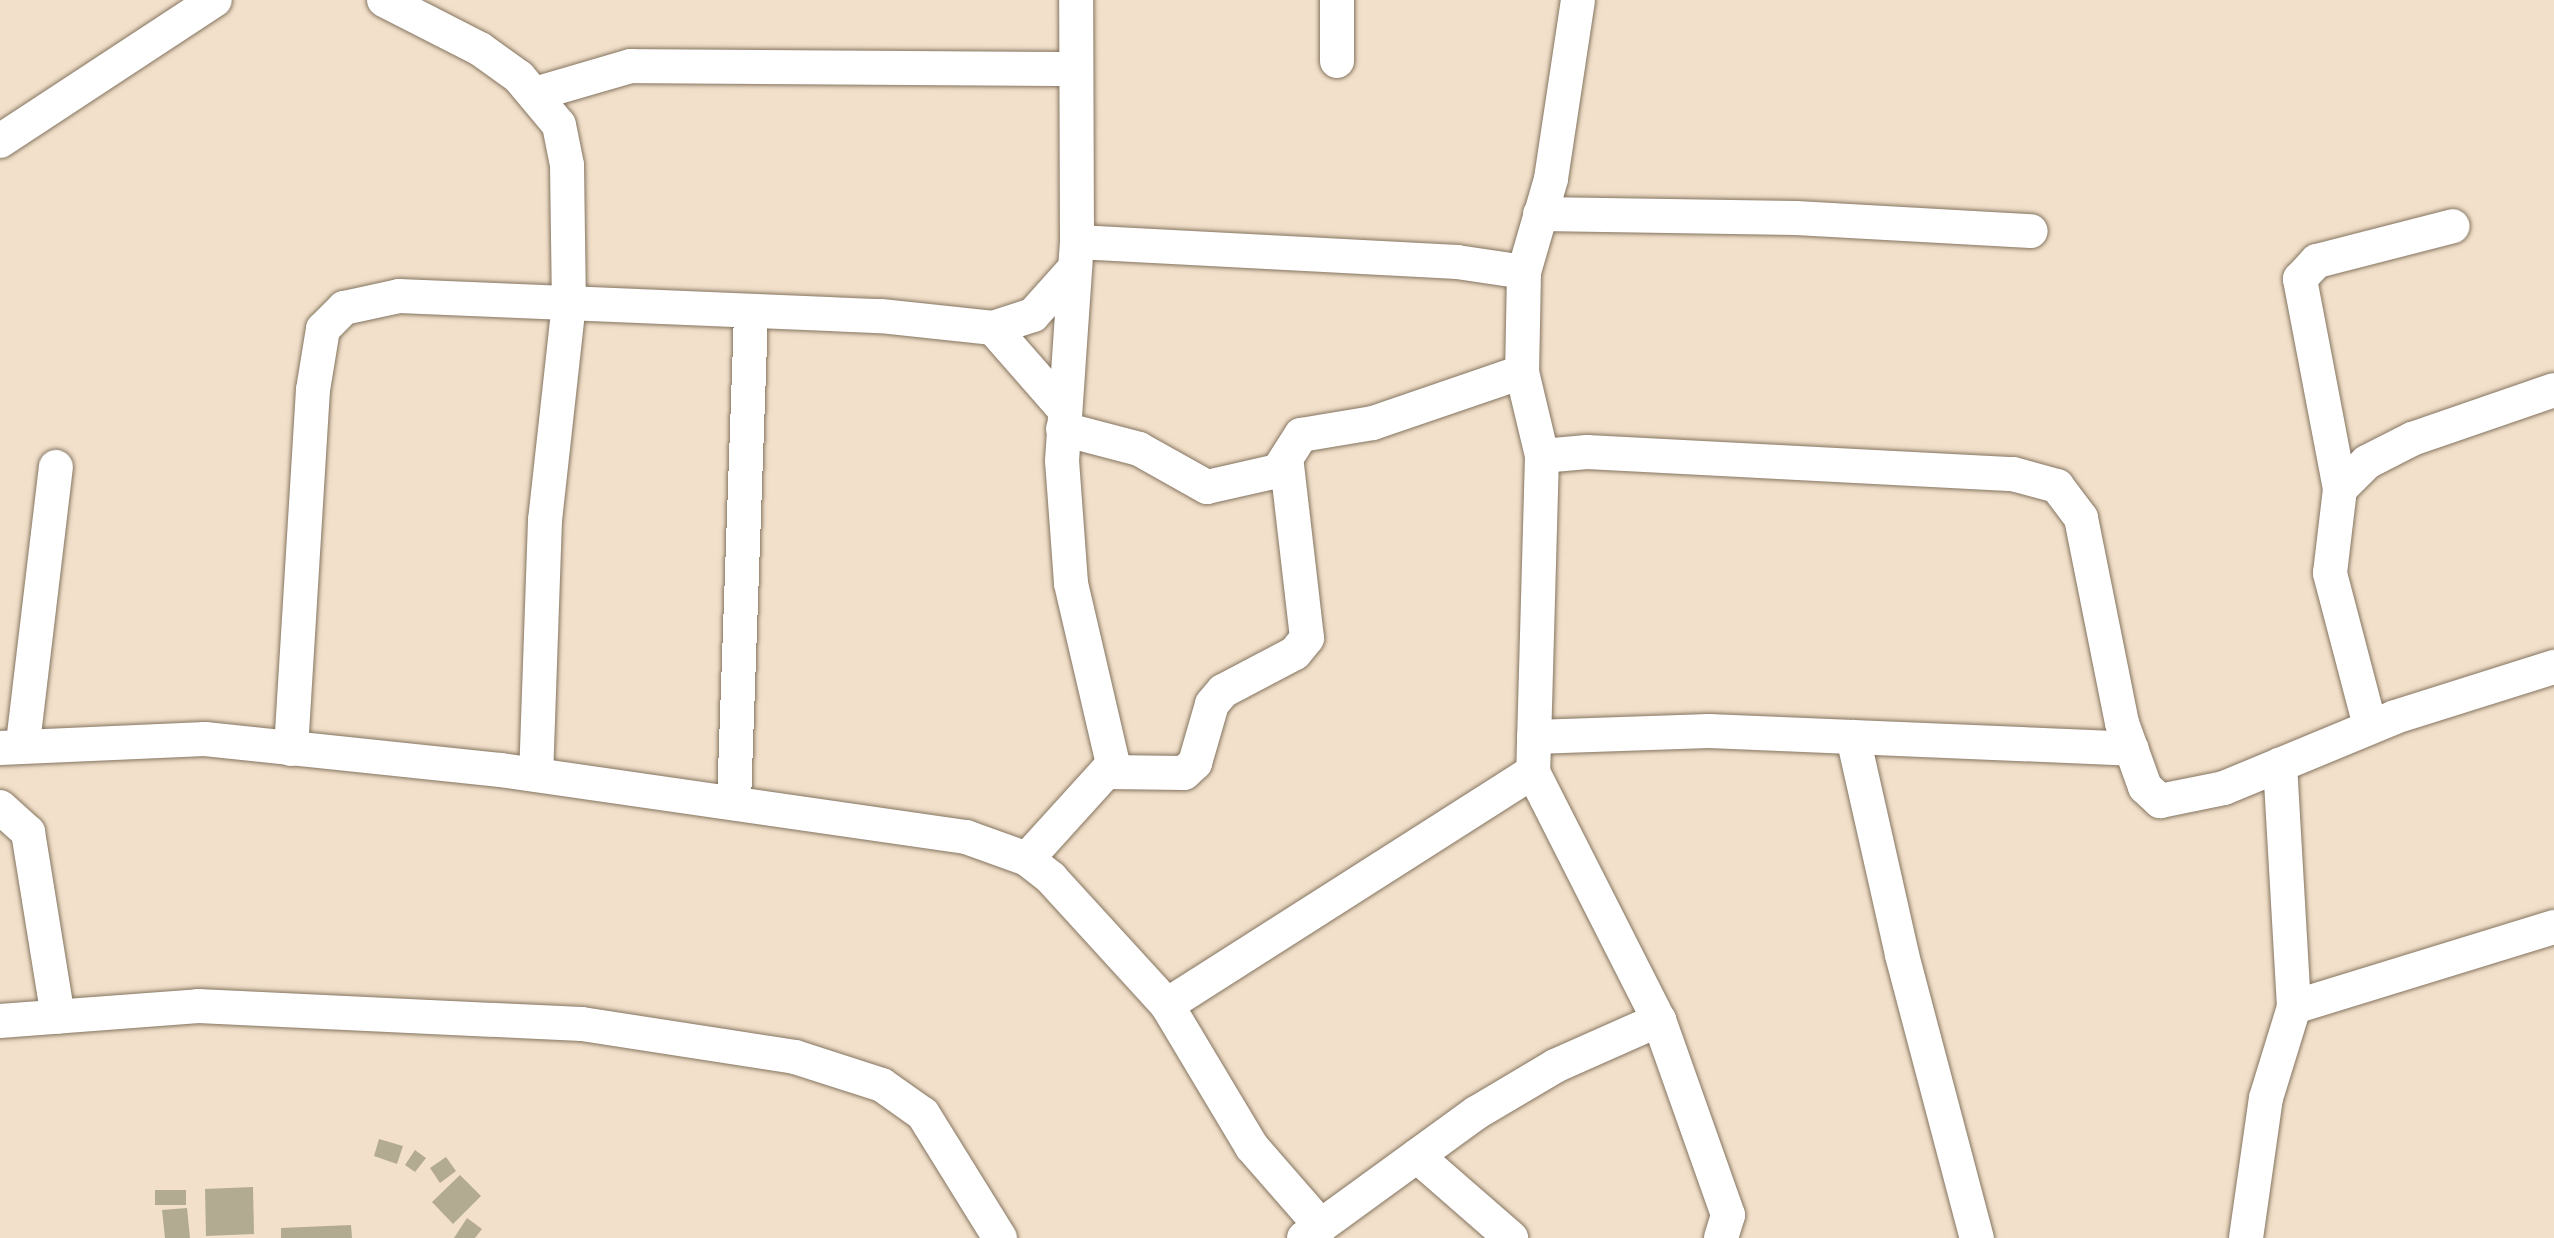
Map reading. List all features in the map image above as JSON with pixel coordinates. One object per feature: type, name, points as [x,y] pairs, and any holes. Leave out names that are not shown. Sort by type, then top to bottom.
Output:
[{"type":"street","points":[[0,141],[215,0]]},
{"type":"street","points":[[384,0],[480,49],[538,93],[559,125],[567,165],[569,303],[545,520],[536,775]]},
{"type":"street","points":[[1027,859],[1108,772],[1113,752],[1091,684],[1071,583],[1064,419],[1076,255],[1076,0]]},
{"type":"street","points":[[1337,0],[1337,61]]},
{"type":"street","points":[[1578,0],[1553,168],[1524,272],[1522,372],[1542,456],[1533,772],[1659,1020],[1728,1215],[1721,1238]]},
{"type":"street","points":[[538,93],[631,66],[1075,69]]},
{"type":"street","points":[[1540,214],[1796,218],[2031,231]]},
{"type":"street","points":[[2370,726],[2330,573],[2340,489],[2300,279],[2317,261],[2453,226]]},
{"type":"street","points":[[1076,255],[1457,262],[1524,272]]},
{"type":"street","points":[[291,749],[323,329],[344,308],[399,296],[751,311],[993,328],[1033,315],[1076,255]]},
{"type":"street","points":[[734,801],[751,311]]},
{"type":"street","points":[[993,328],[1064,419],[1139,449],[1207,487],[1287,465]]},
{"type":"street","points":[[1108,772],[1184,773],[1195,763],[1212,704],[1223,691],[1295,653],[1307,638],[1287,465],[1292,444],[1301,435],[1373,423],[1522,372]]},
{"type":"street","points":[[2340,489],[2367,462],[2412,439],[2554,390]]},
{"type":"street","points":[[1542,456],[1587,452],[2013,474],[2057,486],[2081,518],[2132,749],[2145,787],[2160,801],[2198,797],[2370,726],[2554,667]]},
{"type":"street","points":[[56,467],[12,746],[205,739],[536,775],[734,801],[966,837],[1027,859],[1051,878],[1167,1005],[1252,1147],[1312,1232],[1417,1156],[1555,1066],[1659,1020]]},
{"type":"street","points":[[1534,737],[1709,731],[2132,749]]},
{"type":"street","points":[[1853,737],[1902,955],[1977,1238]]},
{"type":"street","points":[[2246,1238],[2266,1098],[2294,1007],[2280,764]]},
{"type":"street","points":[[1167,1005],[1533,772]]},
{"type":"street","points":[[0,807],[28,832],[58,1017]]},
{"type":"street","points":[[2294,1007],[2554,927]]},
{"type":"street","points":[[0,1021],[198,1006],[582,1024],[795,1057],[882,1085],[923,1114],[1000,1238]]},
{"type":"street","points":[[1417,1156],[1511,1238]]},
{"type":"street","points":[[1284,1238],[1286,1192]]},
{"type":"building","points":[[379,1139],[403,1146],[397,1164],[374,1156]]},
{"type":"building","points":[[415,1150],[426,1158],[415,1172],[405,1165]]},
{"type":"building","points":[[446,1157],[456,1171],[440,1183],[430,1168]]},
{"type":"building","points":[[460,1175],[481,1196],[453,1224],[432,1202]]},
{"type":"building","points":[[253,1187],[254,1234],[206,1236],[205,1189]]},
{"type":"building","points":[[155,1190],[186,1190],[186,1205],[155,1205]]},
{"type":"building","points":[[187,1208],[190,1238],[165,1238],[162,1210]]},
{"type":"building","points":[[467,1218],[482,1229],[475,1238],[454,1238]]},
{"type":"building","points":[[351,1225],[352,1238],[281,1238],[281,1228]]}]
